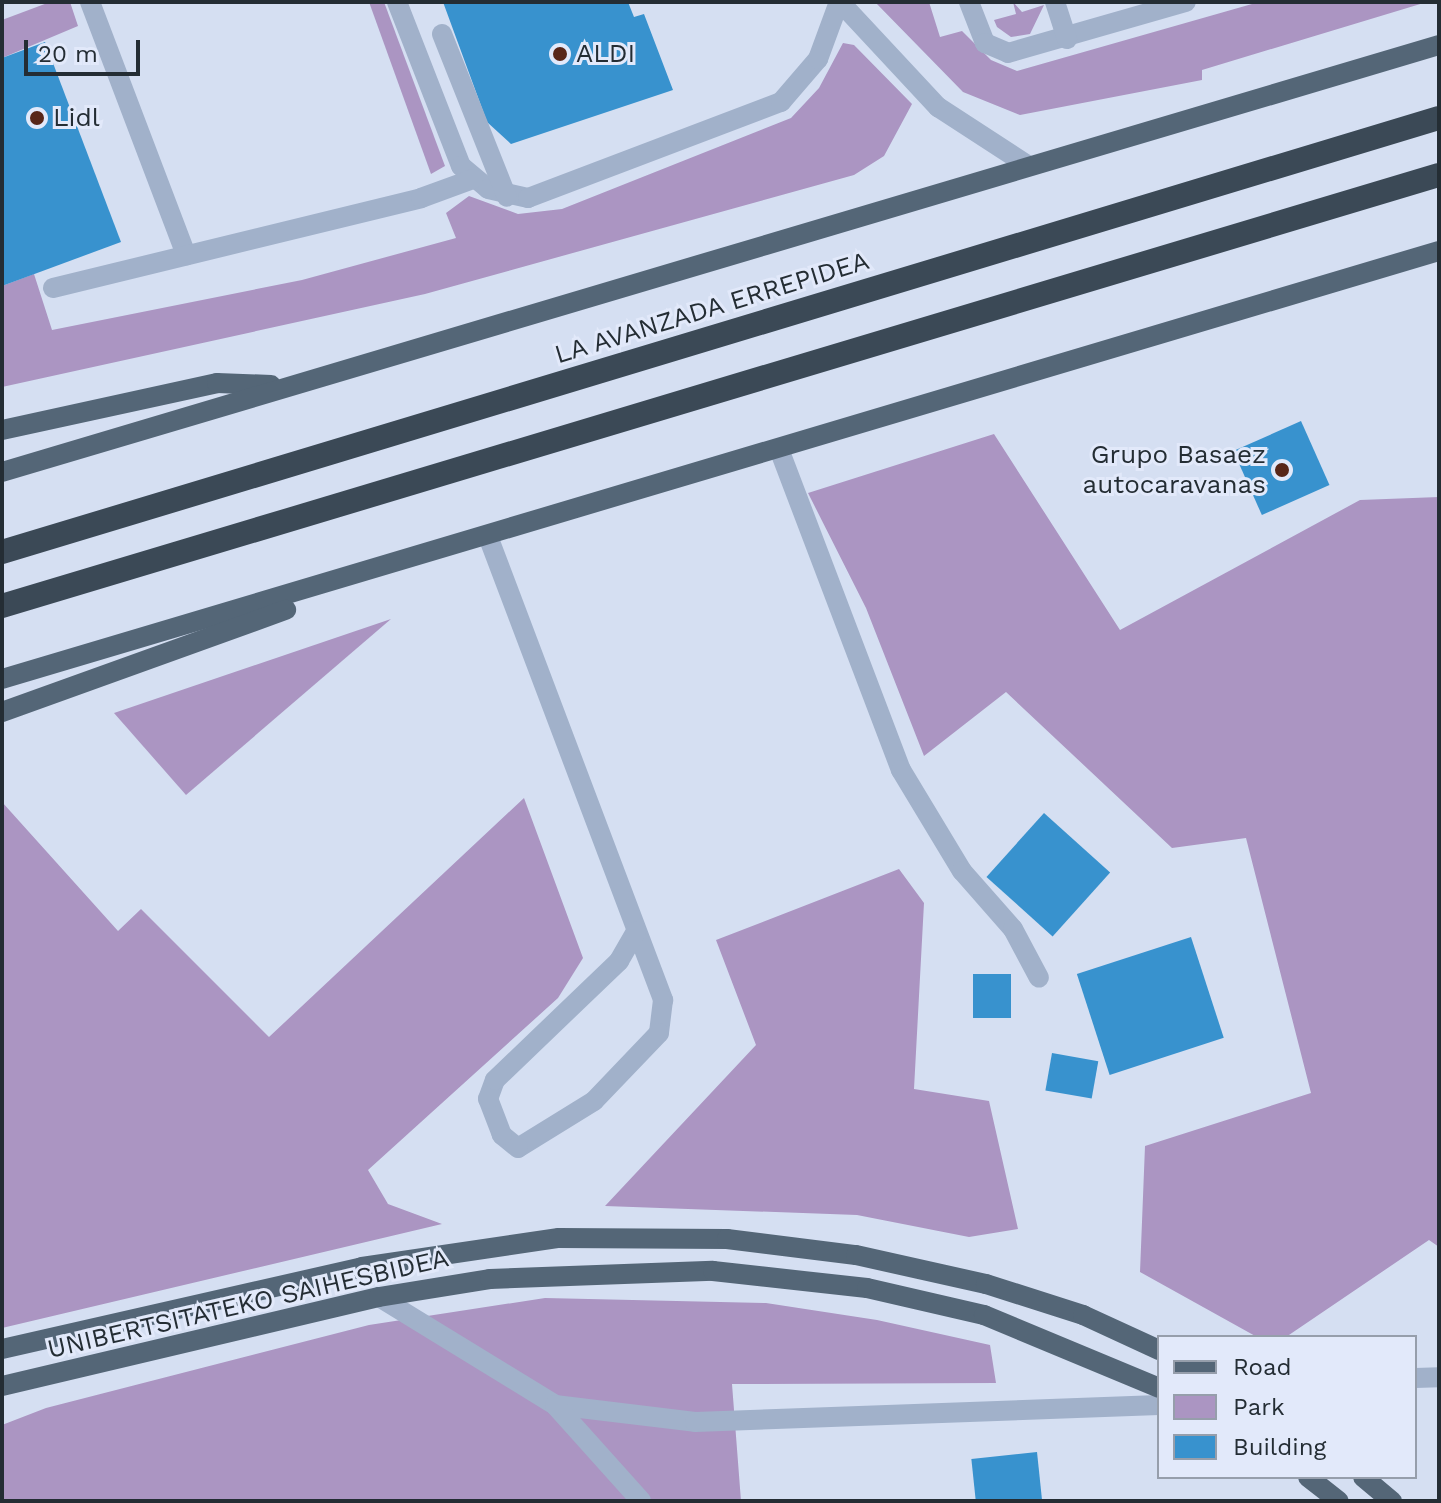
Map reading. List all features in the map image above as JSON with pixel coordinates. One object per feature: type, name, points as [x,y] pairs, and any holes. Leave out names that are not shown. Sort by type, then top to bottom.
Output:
[{"type":"highway","name":"LA AVANZADA ERREPIDEA","points":[[2,552],[1439,118]]},
{"type":"highway","points":[[2,606],[1439,175]]},
{"type":"main road","points":[[2,472],[1439,45]]},
{"type":"main road","points":[[2,679],[432,557],[779,449],[1439,251]]},
{"type":"main road","points":[[2,430],[217,383],[291,386]]},
{"type":"main road","points":[[2,712],[432,557]]},
{"type":"main road","name":"UNIBERTSITATEKO SAIHESBIDEA","points":[[2,1349],[362,1267],[559,1238],[727,1239],[856,1255],[986,1284],[1083,1315],[1157,1349]]},
{"type":"main road","name":"UNIBERTSITATEKO SAIHESBIDEA","points":[[2,1386],[379,1297],[569,1271],[713,1271],[867,1288],[984,1315],[1157,1387]]},
{"type":"main road","points":[[1311,1479],[1339,1501]]},
{"type":"main road","points":[[1365,1479],[1392,1501]]},
{"type":"street","points":[[90,2],[186,255]]},
{"type":"street","points":[[397,2],[449,144],[473,179],[507,197],[556,191],[757,117],[781,102],[818,59],[840,2],[938,107],[1029,166]]},
{"type":"street","points":[[969,2],[979,34],[994,50],[1023,53],[1067,39],[1129,10],[1186,2]]},
{"type":"street","points":[[1055,2],[1067,39]]},
{"type":"street","points":[[442,34],[507,197]]},
{"type":"street","points":[[53,288],[473,179]]},
{"type":"street","points":[[779,449],[901,770],[962,871],[1013,929],[1039,978]]},
{"type":"street","points":[[489,539],[663,1000],[659,1033],[594,1101],[518,1148],[502,1135],[488,1099],[495,1080],[619,961],[636,931]]},
{"type":"street","points":[[379,1297],[555,1405],[641,1501]]},
{"type":"street","points":[[1417,1378],[1439,1377]]},
{"type":"street","points":[[555,1405],[695,1422],[1157,1405]]},
{"type":"green space","points":[[50,2],[70,2],[78,26],[2,58],[2,20]]},
{"type":"green space","points":[[369,2],[384,2],[445,166],[431,174]]},
{"type":"green space","points":[[875,2],[929,2],[940,37],[962,31],[991,60],[1017,71],[1259,2],[1427,2],[1202,70],[1202,80],[1020,115],[963,92]]},
{"type":"green space","points":[[1013,2],[1022,12],[1044,5],[1030,34],[1011,37],[997,27],[994,20],[1016,14]]},
{"type":"green space","points":[[843,43],[854,45],[912,104],[884,156],[854,175],[425,294],[2,387],[2,286],[34,274],[52,330],[302,280],[456,238],[446,213],[469,196],[518,214],[562,209],[791,118],[819,88]]},
{"type":"green space","points":[[994,434],[1120,630],[1360,500],[1439,497],[1439,1247],[1429,1240],[1289,1335],[1253,1335],[1140,1272],[1145,1146],[1311,1093],[1246,838],[1172,848],[1006,692],[924,756],[866,608],[808,493]]},
{"type":"green space","points":[[391,619],[186,795],[114,713]]},
{"type":"green space","points":[[524,798],[583,958],[558,998],[368,1170],[388,1204],[442,1224],[2,1328],[2,802],[118,931],[141,909],[269,1037]]},
{"type":"green space","points":[[899,869],[924,903],[914,1089],[989,1101],[1018,1229],[969,1237],[857,1215],[605,1206],[756,1045],[716,940]]},
{"type":"green space","points":[[545,1298],[766,1303],[877,1320],[990,1345],[996,1383],[732,1384],[741,1501],[2,1501],[2,1425],[46,1408],[369,1325]]},
{"type":"building","name":"ALDI","points":[[443,2],[628,2],[634,17],[644,14],[673,90],[511,144],[487,122]]},
{"type":"building","name":"Lidl","points":[[45,42],[121,242],[2,286],[2,58]]},
{"type":"building","name":"Grupo Basaez autocaravanas","points":[[1301,421],[1329,485],[1262,515],[1233,451]]},
{"type":"building","points":[[1044,813],[1110,873],[1053,936],[986,877]]},
{"type":"building","points":[[1191,937],[1224,1038],[1110,1075],[1077,974]]},
{"type":"building","points":[[973,974],[1011,974],[1011,1018],[973,1018]]},
{"type":"building","points":[[1052,1053],[1098,1061],[1092,1099],[1045,1090]]},
{"type":"building","points":[[1037,1452],[1042,1501],[976,1501],[971,1459]]},
{"type":"place","name":"ALDI","points":[[560,54]]},
{"type":"place","name":"Lidl","points":[[37,118]]},
{"type":"place","name":"Grupo Basaez autocaravanas","points":[[1282,470]]}]
